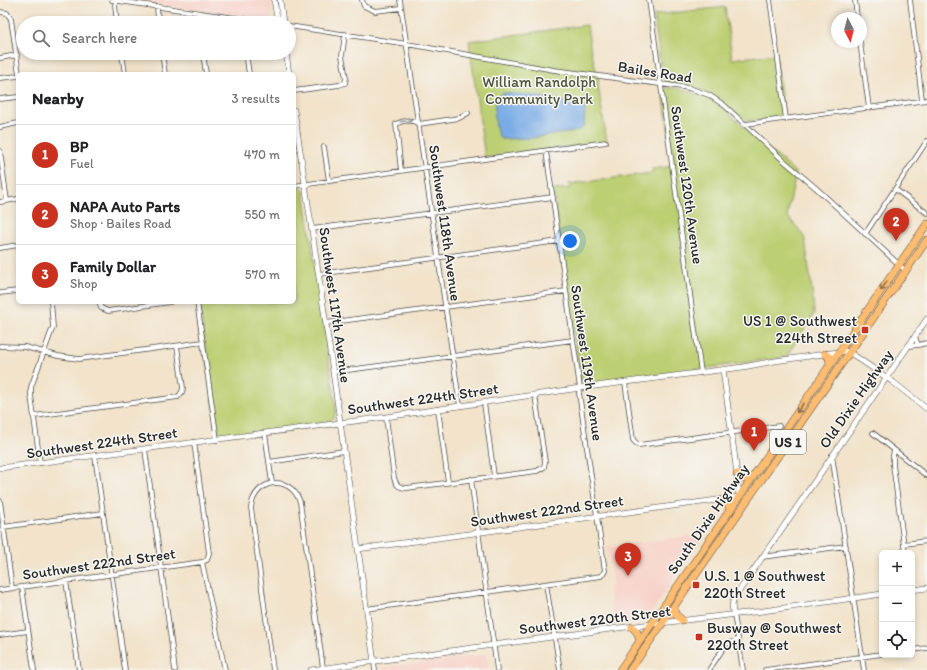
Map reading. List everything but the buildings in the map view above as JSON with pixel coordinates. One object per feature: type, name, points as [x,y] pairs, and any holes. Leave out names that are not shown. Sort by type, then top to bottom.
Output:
[{"type":"highway","name":"South Dixie Highway","points":[[620,670],[927,224]]},
{"type":"highway","name":"South Dixie Highway","points":[[630,670],[927,240]]},
{"type":"highway","points":[[849,352],[849,345],[869,315],[870,308]]},
{"type":"highway","points":[[809,411],[812,400],[840,359],[840,352]]},
{"type":"highway","points":[[825,354],[829,357],[830,364]]},
{"type":"highway","points":[[737,474],[744,479],[752,478]]},
{"type":"highway","points":[[711,552],[713,543],[739,506],[739,497],[752,494]]},
{"type":"highway","points":[[723,500],[728,504],[730,510]]},
{"type":"highway","points":[[662,623],[661,619],[663,615],[691,573],[693,563]]},
{"type":"highway","points":[[674,607],[675,614],[682,620]]},
{"type":"highway","points":[[626,670],[651,633],[651,625]]},
{"type":"highway","points":[[632,627],[637,632],[640,641]]},
{"type":"street","points":[[116,16],[114,0],[215,16]]},
{"type":"street","points":[[274,0],[277,16]]},
{"type":"street","points":[[280,0],[283,16]]},
{"type":"street","points":[[362,0],[364,6],[375,11],[401,8]]},
{"type":"street","name":"Southwest 118th Avenue","points":[[400,0],[460,406]]},
{"type":"street","name":"Southwest 120th Avenue","points":[[649,0],[700,373]]},
{"type":"street","points":[[770,0],[786,119]]},
{"type":"street","points":[[855,0],[856,12]]},
{"type":"street","points":[[746,124],[925,100],[910,0]]},
{"type":"street","points":[[157,6],[158,16]]},
{"type":"street","points":[[0,12],[7,13],[12,19],[16,48]]},
{"type":"street","name":"Bailes Road","points":[[296,27],[407,44],[554,70],[689,88],[709,95],[724,105],[746,124],[783,160],[816,188],[906,271]]},
{"type":"street","points":[[296,91],[345,83],[346,78],[342,56],[345,34]]},
{"type":"street","points":[[861,48],[869,108]]},
{"type":"street","points":[[0,58],[16,55]]},
{"type":"street","points":[[18,60],[19,72]]},
{"type":"street","points":[[123,60],[125,72]]},
{"type":"street","points":[[163,60],[165,72]]},
{"type":"street","points":[[204,60],[206,72]]},
{"type":"street","points":[[247,60],[249,72]]},
{"type":"street","points":[[287,60],[289,72]]},
{"type":"street","points":[[0,78],[16,75]]},
{"type":"street","points":[[0,99],[16,97]]},
{"type":"street","points":[[401,171],[396,124],[402,121],[413,121],[419,124],[454,119],[462,117],[468,113]]},
{"type":"street","name":"Southwest 117th Avenue","points":[[296,122],[375,670]]},
{"type":"street","points":[[0,127],[16,123]]},
{"type":"street","points":[[865,234],[927,141]]},
{"type":"street","points":[[296,186],[606,142]]},
{"type":"street","points":[[324,147],[329,181]]},
{"type":"street","points":[[0,150],[7,201]]},
{"type":"street","name":"Southwest 119th Avenue","points":[[546,151],[580,388],[579,393],[606,569],[601,576],[546,584]]},
{"type":"street","points":[[895,189],[927,213]]},
{"type":"street","points":[[312,229],[553,197]]},
{"type":"street","points":[[0,202],[16,199]]},
{"type":"street","points":[[319,274],[559,241]]},
{"type":"street","points":[[0,248],[16,245]]},
{"type":"street","points":[[0,293],[16,291]]},
{"type":"street","points":[[326,323],[566,291]]},
{"type":"street","points":[[40,463],[31,387],[53,327],[51,304]]},
{"type":"street","points":[[100,304],[101,308],[108,311],[148,304]]},
{"type":"street","points":[[197,304],[217,440]]},
{"type":"street","name":"Old Dixie Highway","points":[[734,614],[732,609],[732,601],[927,319]]},
{"type":"street","points":[[915,337],[918,345]]},
{"type":"street","points":[[333,372],[573,340]]},
{"type":"street","points":[[0,346],[25,347],[58,356],[80,358],[203,342]]},
{"type":"street","points":[[909,346],[927,343]]},
{"type":"street","points":[[34,416],[178,397],[181,394],[183,387],[177,346]]},
{"type":"street","points":[[849,352],[927,409]]},
{"type":"street","name":"Southwest 224th Street","points":[[0,468],[386,417],[535,396],[580,388],[723,370],[825,354],[849,352]]},
{"type":"street","points":[[723,370],[739,497]]},
{"type":"street","points":[[625,382],[633,440],[640,445],[779,426]]},
{"type":"street","points":[[386,417],[394,478],[398,486],[405,488],[539,470],[544,467],[545,460],[535,396]]},
{"type":"street","points":[[484,403],[494,476]]},
{"type":"street","points":[[438,409],[448,482]]},
{"type":"street","points":[[265,433],[272,482]]},
{"type":"street","points":[[873,434],[927,476]]},
{"type":"street","points":[[194,442],[209,553],[208,559],[202,562],[225,670]]},
{"type":"street","points":[[145,449],[175,670]]},
{"type":"street","points":[[894,450],[893,466],[905,550]]},
{"type":"street","points":[[269,462],[344,451]]},
{"type":"street","points":[[832,455],[864,670]]},
{"type":"street","points":[[95,456],[125,670]]},
{"type":"street","points":[[471,479],[497,670]]},
{"type":"street","points":[[273,670],[251,508],[253,499],[258,491],[272,482],[283,484],[290,488],[296,494],[300,502],[323,668]]},
{"type":"street","name":"Southwest 222nd Street","points":[[358,549],[739,497]]},
{"type":"street","points":[[0,501],[12,588]]},
{"type":"street","points":[[4,527],[103,513]]},
{"type":"street","points":[[904,544],[927,541]]},
{"type":"street","points":[[762,557],[846,546]]},
{"type":"street","name":"Southwest 222nd Street","points":[[0,590],[202,562]]},
{"type":"street","points":[[66,581],[79,670]]},
{"type":"street","points":[[366,608],[546,584],[560,670]]},
{"type":"street","points":[[22,586],[34,670]]},
{"type":"street","points":[[915,590],[927,588]]},
{"type":"street","name":"Southwest 220th Street","points":[[311,670],[879,594]]},
{"type":"street","points":[[734,614],[742,670]]},
{"type":"street","points":[[0,636],[28,632]]},
{"type":"street","points":[[709,670],[726,644],[738,640]]},
{"type":"street","points":[[915,650],[927,648]]},
{"type":"street","points":[[764,670],[879,654]]},
{"type":"shaded area","points":[[128,0],[271,0],[272,15],[270,16],[238,16]]},
{"type":"shaded area","points":[[705,534],[646,620],[615,625],[608,587],[613,586],[607,547]]},
{"type":"shaded area","points":[[487,654],[489,670],[381,670],[381,668]]},
{"type":"green space","points":[[725,7],[732,59],[776,54],[783,113],[776,117],[766,120],[746,120],[708,93],[693,87],[667,82],[662,77],[654,15]]},
{"type":"green space","name":"William Randolph Community Park","points":[[587,25],[591,52],[599,80],[598,85],[607,142],[485,158],[469,41]]},
{"type":"green space","points":[[668,87],[696,94],[709,99],[722,107],[796,173],[787,216],[805,239],[814,314],[786,357],[585,385],[581,382],[553,190],[570,188],[569,184],[652,173],[652,169],[673,166],[663,91]]},
{"type":"green space","points":[[296,187],[301,188],[304,191],[336,408],[334,416],[327,422],[316,424],[222,436],[217,428],[199,304],[296,304]]},
{"type":"water","points":[[504,93],[528,95],[582,104],[585,109],[584,126],[579,130],[572,132],[532,138],[501,139],[497,132],[495,120],[495,103],[496,99]]},
{"type":"place","name":"NAPA Auto Parts","points":[[896,241]]},
{"type":"place","name":"US 1 @ Southwest 224th Street","points":[[865,330]]},
{"type":"place","name":"BP","points":[[754,451]]},
{"type":"place","name":"Family Dollar","points":[[628,576]]},
{"type":"place","name":"U.S. 1 @ Southwest 220th Street","points":[[696,585]]},
{"type":"place","name":"Busway @ Southwest 220th Street","points":[[699,637]]}]
